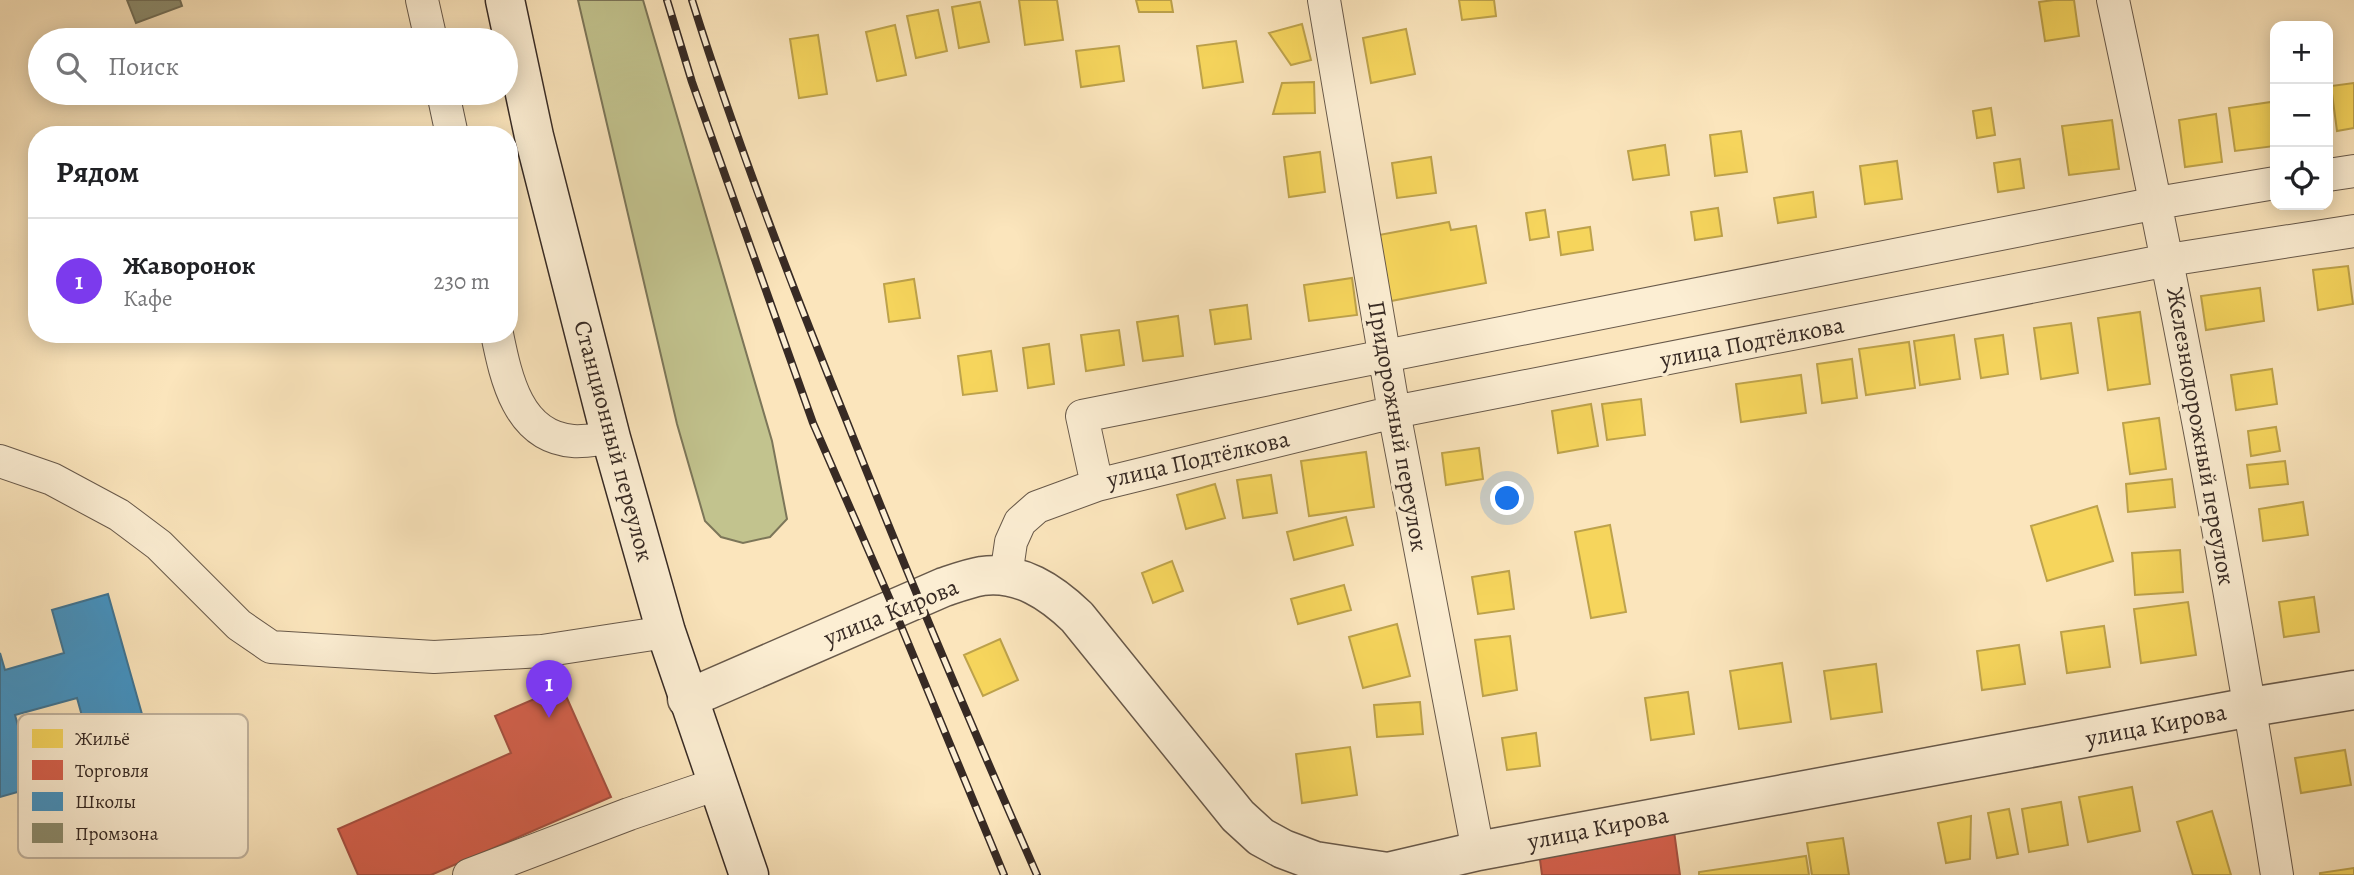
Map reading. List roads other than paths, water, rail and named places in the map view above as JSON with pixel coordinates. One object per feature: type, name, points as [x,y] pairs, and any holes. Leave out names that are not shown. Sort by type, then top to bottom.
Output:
[{"type":"street","points":[[422,0],[428,28]]},
{"type":"street","name":"Станционный переулок","points":[[505,0],[511,28]]},
{"type":"street","name":"Придорожный переулок","points":[[1324,0],[1394,412],[1478,851]]},
{"type":"street","name":"Железнодорожный переулок","points":[[2113,0],[2168,260],[2251,707],[2277,875]]},
{"type":"street","name":"Станционный переулок","points":[[518,61],[534,136],[611,438],[666,632],[749,875]]},
{"type":"street","points":[[446,105],[450,126]]},
{"type":"street","points":[[2333,174],[2354,171]]},
{"type":"street","name":"улица Подтёлкова","points":[[2270,184],[2157,203],[1082,416],[1097,485],[1394,412],[2168,260],[2354,231]]},
{"type":"street","points":[[499,343],[505,373],[515,398],[525,415],[538,428],[572,441],[611,438]]},
{"type":"street","points":[[0,461],[52,479],[119,515],[159,545],[239,625],[271,647],[434,657],[542,651],[666,632]]},
{"type":"street","points":[[1006,576],[1011,542],[1020,522],[1037,507],[1097,485]]},
{"type":"street","name":"улица Кирова","points":[[687,699],[944,587],[982,576],[1006,576],[1034,584],[1055,596],[1077,617],[1238,816],[1261,837],[1283,849],[1315,860],[1389,873],[1478,851],[2354,690]]},
{"type":"street","points":[[469,875],[629,814],[717,784]]},
{"type":"railway","points":[[667,0],[692,82],[813,423],[894,609],[1004,875]]},
{"type":"railway","points":[[692,0],[745,158],[804,313],[915,590],[1037,875]]},
{"type":"place","name":"Жаворонок","points":[[549,718]]}]
